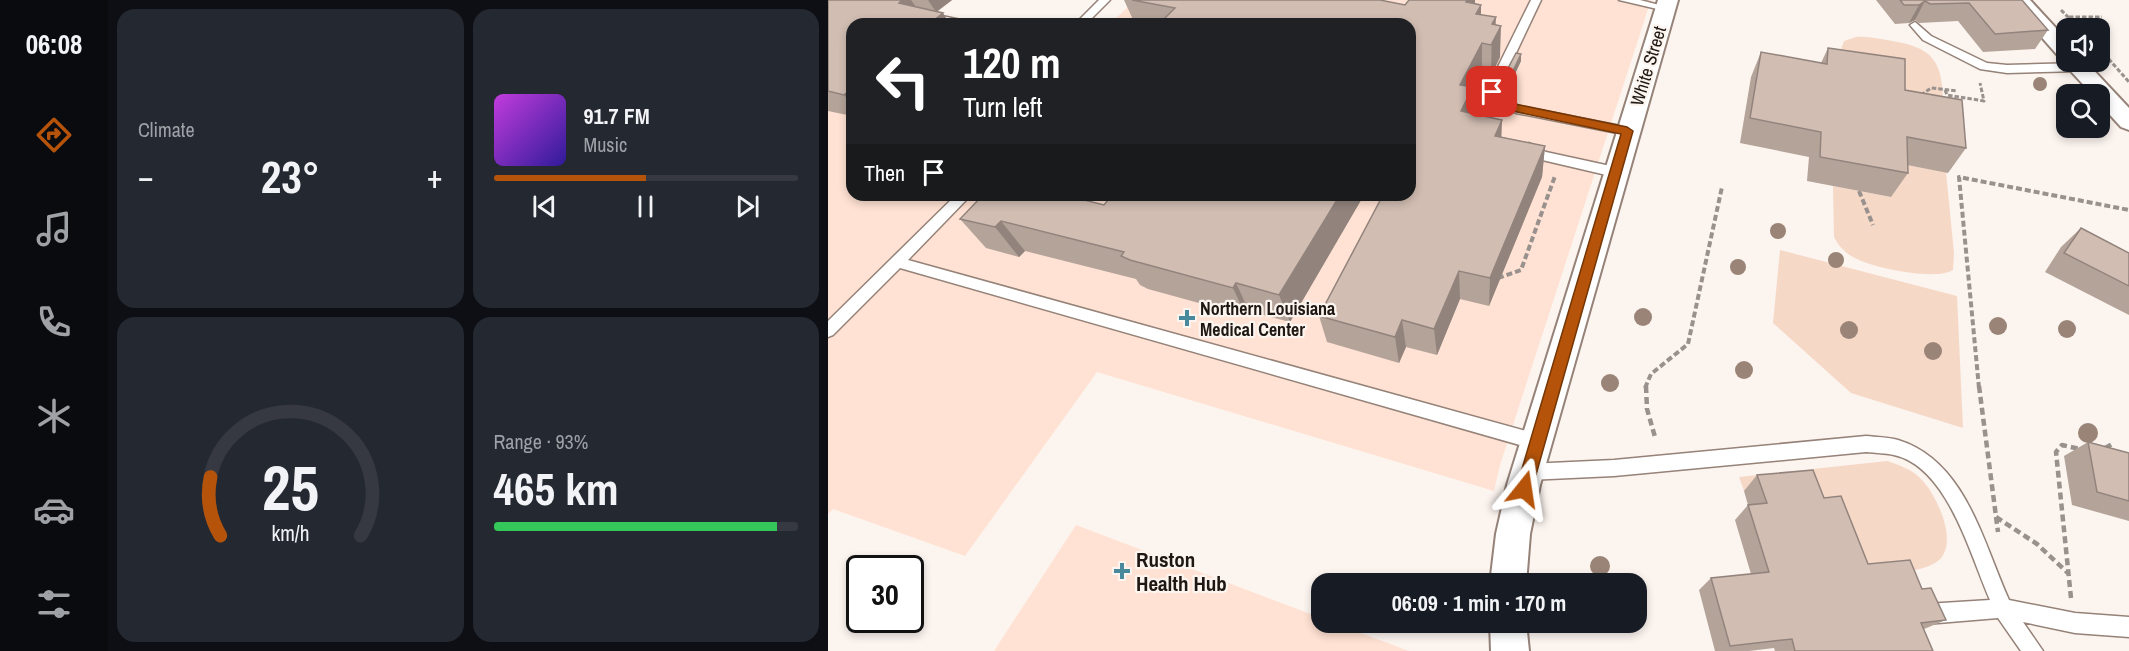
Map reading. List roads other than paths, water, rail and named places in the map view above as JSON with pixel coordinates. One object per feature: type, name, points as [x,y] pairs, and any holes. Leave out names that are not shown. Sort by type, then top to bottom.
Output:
[{"type":"street","points":[[2019,0],[2056,40]]},
{"type":"street","name":"White Street","points":[[1509,573],[1515,522],[1528,472],[1627,131],[1667,4]]},
{"type":"street","points":[[2085,72],[2129,122]]},
{"type":"street","points":[[1509,633],[1510,651]]},
{"type":"lane","points":[[1086,18],[1105,0]]},
{"type":"lane","points":[[1536,0],[1515,33],[1494,87],[1493,97],[1516,109],[1627,131]]},
{"type":"lane","points":[[1624,0],[1667,4]]},
{"type":"lane","points":[[920,14],[938,18]]},
{"type":"lane","points":[[1915,25],[1927,39],[1984,66],[2007,69],[2056,62]]},
{"type":"lane","points":[[1515,142],[1525,144],[1542,156],[1615,172]]},
{"type":"lane","points":[[828,331],[958,201]]},
{"type":"lane","points":[[897,262],[1537,442]]},
{"type":"lane","points":[[1528,472],[1764,456],[1866,444],[1901,448],[1921,457],[1951,489],[2003,608],[2033,651]]},
{"type":"lane","points":[[1926,614],[2003,608],[2075,623],[2129,627]]},
{"type":"place","name":"Northern Louisiana Medical Center","points":[[1187,318]]},
{"type":"place","name":"Ruston Health Hub","points":[[1122,571]]}]
